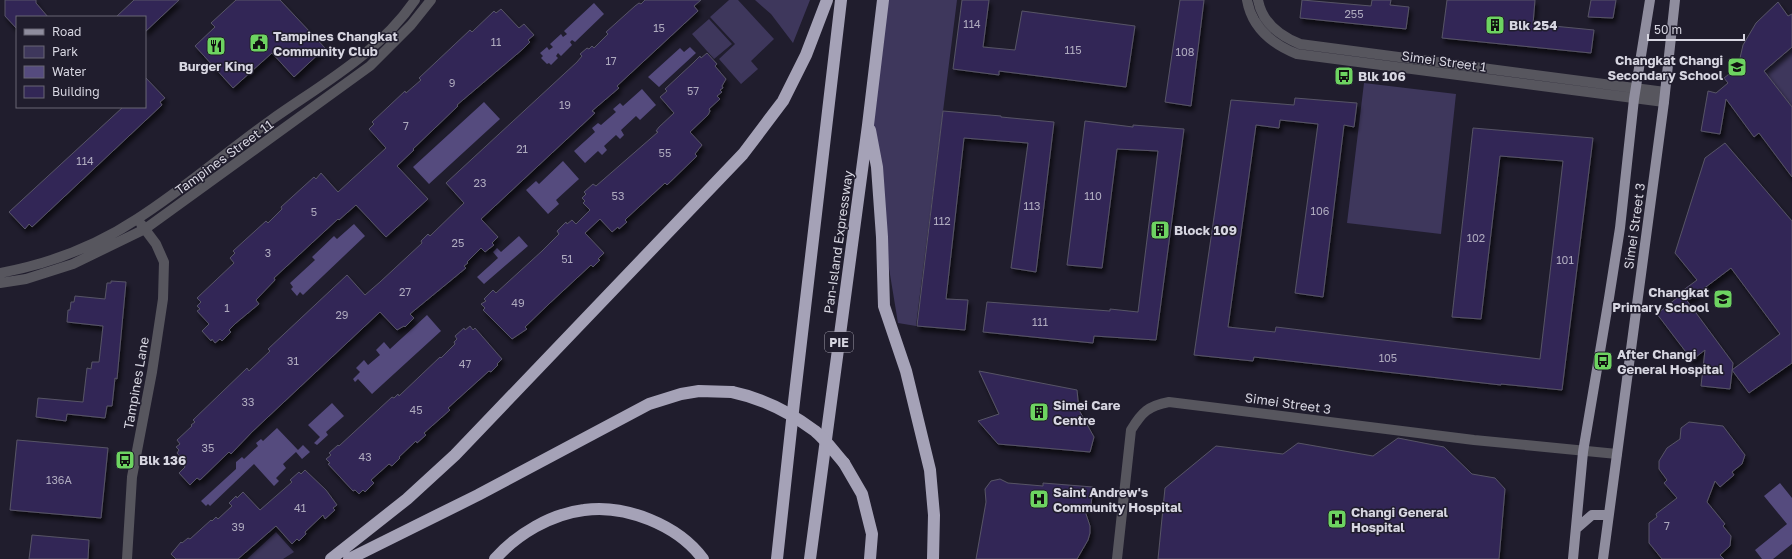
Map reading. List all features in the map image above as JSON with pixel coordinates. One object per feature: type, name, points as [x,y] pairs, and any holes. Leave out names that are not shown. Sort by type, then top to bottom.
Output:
[{"type":"highway","points":[[331,559],[407,499],[455,455],[743,154],[783,101],[806,56],[827,0]]},
{"type":"highway","name":"Pan-Island Expressway","points":[[777,559],[841,0]]},
{"type":"highway","name":"Pan-Island Expressway","points":[[810,559],[868,125],[882,0]]},
{"type":"highway","points":[[868,125],[877,167],[882,237],[884,306],[906,371],[930,470],[934,515],[934,559]]},
{"type":"highway","points":[[349,559],[478,495],[649,404],[699,391],[732,392],[753,397],[784,412],[815,432],[844,463],[862,494],[872,534],[870,559]]},
{"type":"highway","points":[[495,559],[506,546],[541,524],[560,515],[585,510],[632,514],[653,521],[674,531],[703,559]]},
{"type":"main road","name":"Simei Street 3","points":[[1573,559],[1583,452],[1620,228],[1634,99],[1650,0]]},
{"type":"main road","name":"Simei Street 3","points":[[1603,559],[1664,102],[1675,0]]},
{"type":"main road","points":[[1577,528],[1592,515],[1608,515]]},
{"type":"street","name":"Tampines Street 11","points":[[0,273],[48,262],[110,235],[137,219],[372,48],[402,18],[415,0]]},
{"type":"street","name":"Tampines Street 11","points":[[0,283],[26,279],[73,264],[145,229],[370,66],[411,25],[432,0]]},
{"type":"street","name":"Simei Street 1","points":[[1247,0],[1256,24],[1266,36],[1281,48],[1297,54],[1664,102]]},
{"type":"street","name":"Simei Street 1","points":[[1258,0],[1265,18],[1274,29],[1286,39],[1300,44],[1665,92]]},
{"type":"street","name":"Tampines Lane","points":[[127,559],[132,478],[152,372],[163,299],[164,262],[156,244],[137,219]]},
{"type":"street","name":"Simei Street 3","points":[[1117,559],[1131,430],[1140,416],[1153,405],[1168,402],[1219,407],[1276,416],[1583,452],[1617,454]]},
{"type":"green space","points":[[729,0],[738,0],[774,39],[751,61],[758,69],[741,84],[719,59],[735,44],[710,17]]},
{"type":"green space","points":[[755,0],[810,0],[793,43],[771,14]]},
{"type":"green space","points":[[884,0],[957,0],[916,326],[898,323],[884,238],[869,125]]},
{"type":"green space","points":[[709,19],[732,44],[714,59],[692,34]]},
{"type":"green space","points":[[1792,47],[1792,107],[1764,71]]},
{"type":"green space","points":[[1364,83],[1456,94],[1441,234],[1347,223]]},
{"type":"green space","points":[[276,532],[294,552],[283,559],[247,559]]},
{"type":"water","points":[[594,3],[604,14],[575,42],[572,40],[570,42],[572,45],[561,56],[558,53],[556,56],[558,58],[551,65],[549,63],[547,64],[541,58],[543,56],[540,53],[547,47],[549,50],[553,47],[550,44],[561,34],[563,37],[567,34],[564,31]]},
{"type":"water","points":[[690,47],[696,53],[659,87],[648,77],[680,48],[684,52]]},
{"type":"water","points":[[642,89],[656,105],[640,120],[636,116],[621,130],[624,135],[620,139],[616,135],[604,146],[607,150],[602,155],[598,151],[585,163],[574,151],[595,132],[592,128],[598,123],[601,125],[616,112],[613,109],[620,103],[623,106]]},
{"type":"water","points":[[484,102],[500,119],[429,184],[413,167]]},
{"type":"water","points":[[563,161],[579,179],[556,200],[559,204],[548,214],[526,190],[536,181],[539,184]]},
{"type":"water","points":[[354,224],[365,236],[303,295],[300,292],[297,296],[291,289],[293,287],[290,283],[315,260],[312,257],[334,236],[337,239]]},
{"type":"water","points":[[519,236],[528,246],[484,284],[477,277],[498,258],[493,252],[497,248],[501,252]]},
{"type":"water","points":[[427,315],[441,331],[372,394],[358,379],[355,382],[353,379],[360,372],[356,368],[364,360],[368,365],[380,355],[376,350],[384,342],[390,349]]},
{"type":"water","points":[[332,403],[344,416],[326,432],[328,435],[317,445],[314,443],[320,437],[308,425]]},
{"type":"water","points":[[277,428],[298,450],[303,445],[310,452],[302,459],[296,452],[283,464],[286,468],[276,478],[279,481],[274,486],[254,464],[210,506],[208,504],[206,506],[201,501],[236,469],[236,462],[242,457],[244,459],[258,446],[256,443],[261,439],[263,441]]},
{"type":"water","points":[[1780,483],[1792,498],[1792,544],[1773,559],[1762,559],[1755,550],[1787,524],[1764,496]]},
{"type":"building","points":[[5,0],[36,0],[36,3],[47,16],[16,16],[16,28],[5,16]]},
{"type":"building","points":[[134,0],[179,0],[146,31],[146,16],[117,16]]},
{"type":"building","name":"Tampines Changkat Community Club","points":[[236,0],[280,0],[325,48],[294,77],[272,53],[233,88],[195,46],[215,27],[211,23]]},
{"type":"building","points":[[645,0],[701,0],[694,6],[698,11],[617,86],[619,88],[592,111],[595,113],[481,219],[498,237],[492,243],[494,245],[485,252],[481,248],[464,266],[466,268],[410,314],[414,318],[405,327],[404,326],[397,330],[380,312],[252,432],[231,454],[229,452],[200,480],[197,478],[190,485],[179,473],[185,467],[183,464],[185,462],[177,453],[179,450],[176,447],[180,444],[177,440],[192,426],[191,425],[195,422],[193,420],[247,368],[249,371],[270,351],[268,349],[347,275],[365,295],[422,243],[421,241],[428,234],[430,236],[464,203],[446,183],[577,62],[582,56],[580,54],[587,48],[589,49],[592,46],[594,48],[608,34],[606,32],[635,6],[639,3],[641,4]]},
{"type":"building","points":[[962,0],[989,0],[983,47],[1015,50],[1022,11],[1135,26],[1126,87],[999,71],[999,75],[953,69]]},
{"type":"building","points":[[1180,0],[1204,0],[1191,106],[1165,102]]},
{"type":"building","points":[[1302,0],[1371,6],[1372,0],[1391,0],[1390,5],[1409,7],[1406,29],[1300,18]]},
{"type":"building","name":"Blk 254","points":[[1447,0],[1535,0],[1533,24],[1594,30],[1591,53],[1442,38]]},
{"type":"building","points":[[1591,0],[1616,0],[1613,18],[1588,17]]},
{"type":"building","points":[[1778,2],[1788,16],[1792,14],[1792,47],[1764,71],[1792,107],[1792,177],[1759,133],[1754,137],[1726,99],[1720,134],[1701,131],[1708,91],[1716,93],[1728,83],[1724,78],[1738,67],[1743,45],[1756,23]]},
{"type":"building","points":[[501,9],[519,28],[524,24],[534,35],[528,40],[530,42],[457,105],[458,106],[397,166],[428,199],[386,237],[356,205],[339,220],[338,219],[274,278],[275,280],[256,300],[259,304],[229,330],[231,332],[222,341],[220,339],[215,343],[212,339],[211,341],[202,331],[209,324],[197,311],[200,309],[197,306],[201,302],[197,298],[234,263],[230,258],[235,253],[233,251],[266,221],[268,223],[282,209],[281,207],[314,177],[316,179],[321,173],[338,192],[386,148],[369,129],[374,124],[372,122],[405,91],[406,93],[421,80],[419,78],[470,30],[472,32],[494,11],[496,13]]},
{"type":"building","points":[[707,53],[717,64],[715,66],[726,79],[722,86],[723,88],[720,90],[722,92],[717,96],[720,99],[709,109],[710,111],[708,115],[690,132],[702,145],[695,154],[697,156],[667,185],[665,183],[628,217],[625,220],[627,222],[619,229],[618,227],[612,232],[600,219],[585,233],[604,253],[598,259],[600,260],[593,267],[591,265],[550,303],[525,327],[527,329],[512,339],[483,310],[485,308],[481,304],[486,301],[484,299],[493,290],[496,293],[542,251],[559,234],[557,231],[566,222],[567,224],[572,220],[576,224],[590,210],[583,203],[585,201],[582,198],[586,194],[584,192],[593,184],[596,186],[658,132],[656,131],[659,127],[674,113],[660,97],[667,91],[665,89],[700,56],[701,58]]},
{"type":"building","points":[[146,78],[165,98],[160,102],[162,105],[32,227],[29,224],[25,229],[9,212],[122,108],[146,108]]},
{"type":"building","points":[[1295,98],[1357,103],[1354,127],[1344,125],[1323,297],[1295,293],[1318,124],[1280,120],[1279,128],[1256,125],[1228,327],[1275,332],[1276,327],[1540,359],[1563,161],[1500,156],[1481,319],[1452,317],[1473,128],[1593,138],[1562,390],[1501,385],[1254,357],[1253,361],[1194,355],[1231,100],[1294,105]]},
{"type":"building","points":[[943,111],[1054,122],[1036,272],[1011,268],[1028,143],[964,138],[946,299],[968,300],[965,330],[917,326]]},
{"type":"building","points":[[1085,121],[1133,127],[1133,125],[1184,129],[1156,340],[1094,336],[1093,343],[983,332],[987,302],[1138,312],[1158,151],[1117,149],[1102,268],[1067,265]]},
{"type":"building","points":[[1725,143],[1792,221],[1792,363],[1749,393],[1732,370],[1730,389],[1701,386],[1705,350],[1692,360],[1657,314],[1678,297],[1674,297],[1697,280],[1675,253],[1705,158]],"holes":[[[1731,268],[1780,334],[1732,370],[1733,363],[1685,298],[1690,299]]]},
{"type":"building","points":[[111,281],[126,282],[117,379],[115,378],[112,406],[107,406],[105,418],[67,414],[66,421],[36,417],[38,398],[83,402],[87,368],[91,369],[92,362],[99,362],[103,326],[67,322],[68,310],[70,310],[71,302],[74,302],[75,296],[105,299],[107,283],[111,283]]},
{"type":"building","points":[[470,326],[473,330],[475,328],[502,359],[497,364],[498,365],[491,372],[489,371],[448,408],[450,410],[424,433],[426,435],[417,443],[416,441],[392,466],[389,464],[371,480],[374,483],[365,492],[363,490],[359,494],[355,490],[353,491],[328,464],[330,463],[326,459],[331,455],[329,453],[338,445],[339,446],[392,397],[394,398],[398,394],[399,396],[455,344],[454,342],[457,339],[455,336],[464,328],[465,330]]},
{"type":"building","name":"Simei Care Centre","points":[[979,371],[1077,390],[1079,410],[1094,437],[1090,452],[998,444],[978,421],[999,414]]},
{"type":"building","points":[[1689,422],[1723,426],[1745,455],[1742,464],[1732,472],[1734,475],[1720,487],[1715,481],[1707,502],[1725,524],[1723,526],[1731,536],[1730,546],[1720,555],[1724,559],[1662,559],[1649,543],[1649,523],[1657,517],[1656,514],[1677,498],[1664,483],[1667,480],[1659,469],[1659,461],[1667,448],[1680,439],[1681,428]]},
{"type":"building","name":"Changi General Hospital","points":[[1398,438],[1444,447],[1472,474],[1495,478],[1505,489],[1499,559],[1158,559],[1165,488],[1216,446],[1283,454],[1298,443],[1373,456]]},
{"type":"building","points":[[17,440],[108,448],[101,518],[10,510]]},
{"type":"building","points":[[305,470],[326,490],[337,505],[333,508],[335,510],[325,519],[323,515],[305,532],[306,534],[299,541],[297,539],[292,544],[276,526],[238,559],[176,559],[171,554],[181,542],[182,543],[188,538],[190,539],[211,520],[212,521],[216,517],[218,519],[232,506],[229,503],[236,496],[237,498],[243,492],[260,510],[292,482],[290,480],[299,472],[301,474]]},
{"type":"building","name":"Saint Andrew's Community Hospital","points":[[1000,479],[1008,483],[1043,486],[1043,483],[1093,487],[1091,505],[1083,505],[1090,526],[1090,533],[1088,540],[1077,559],[976,559],[986,502],[985,489],[991,481]]},
{"type":"building","points":[[32,535],[89,540],[88,559],[29,559]]},
{"type":"place","name":"Blk 254","points":[[1495,25]]},
{"type":"place","name":"Tampines Changkat Community Club","points":[[259,43]]},
{"type":"place","name":"Burger King","points":[[216,46]]},
{"type":"place","name":"Changkat Changi Secondary School","points":[[1737,67]]},
{"type":"place","name":"Blk 106","points":[[1344,76]]},
{"type":"place","name":"Block 109","points":[[1160,230]]},
{"type":"place","name":"Changkat Primary School","points":[[1723,299]]},
{"type":"place","name":"After Changi General Hospital","points":[[1603,361]]},
{"type":"place","name":"Simei Care Centre","points":[[1039,412]]},
{"type":"place","name":"Blk 136","points":[[125,460]]},
{"type":"place","name":"Saint Andrew's Community Hospital","points":[[1039,499]]},
{"type":"place","name":"Changi General Hospital","points":[[1337,519]]}]
